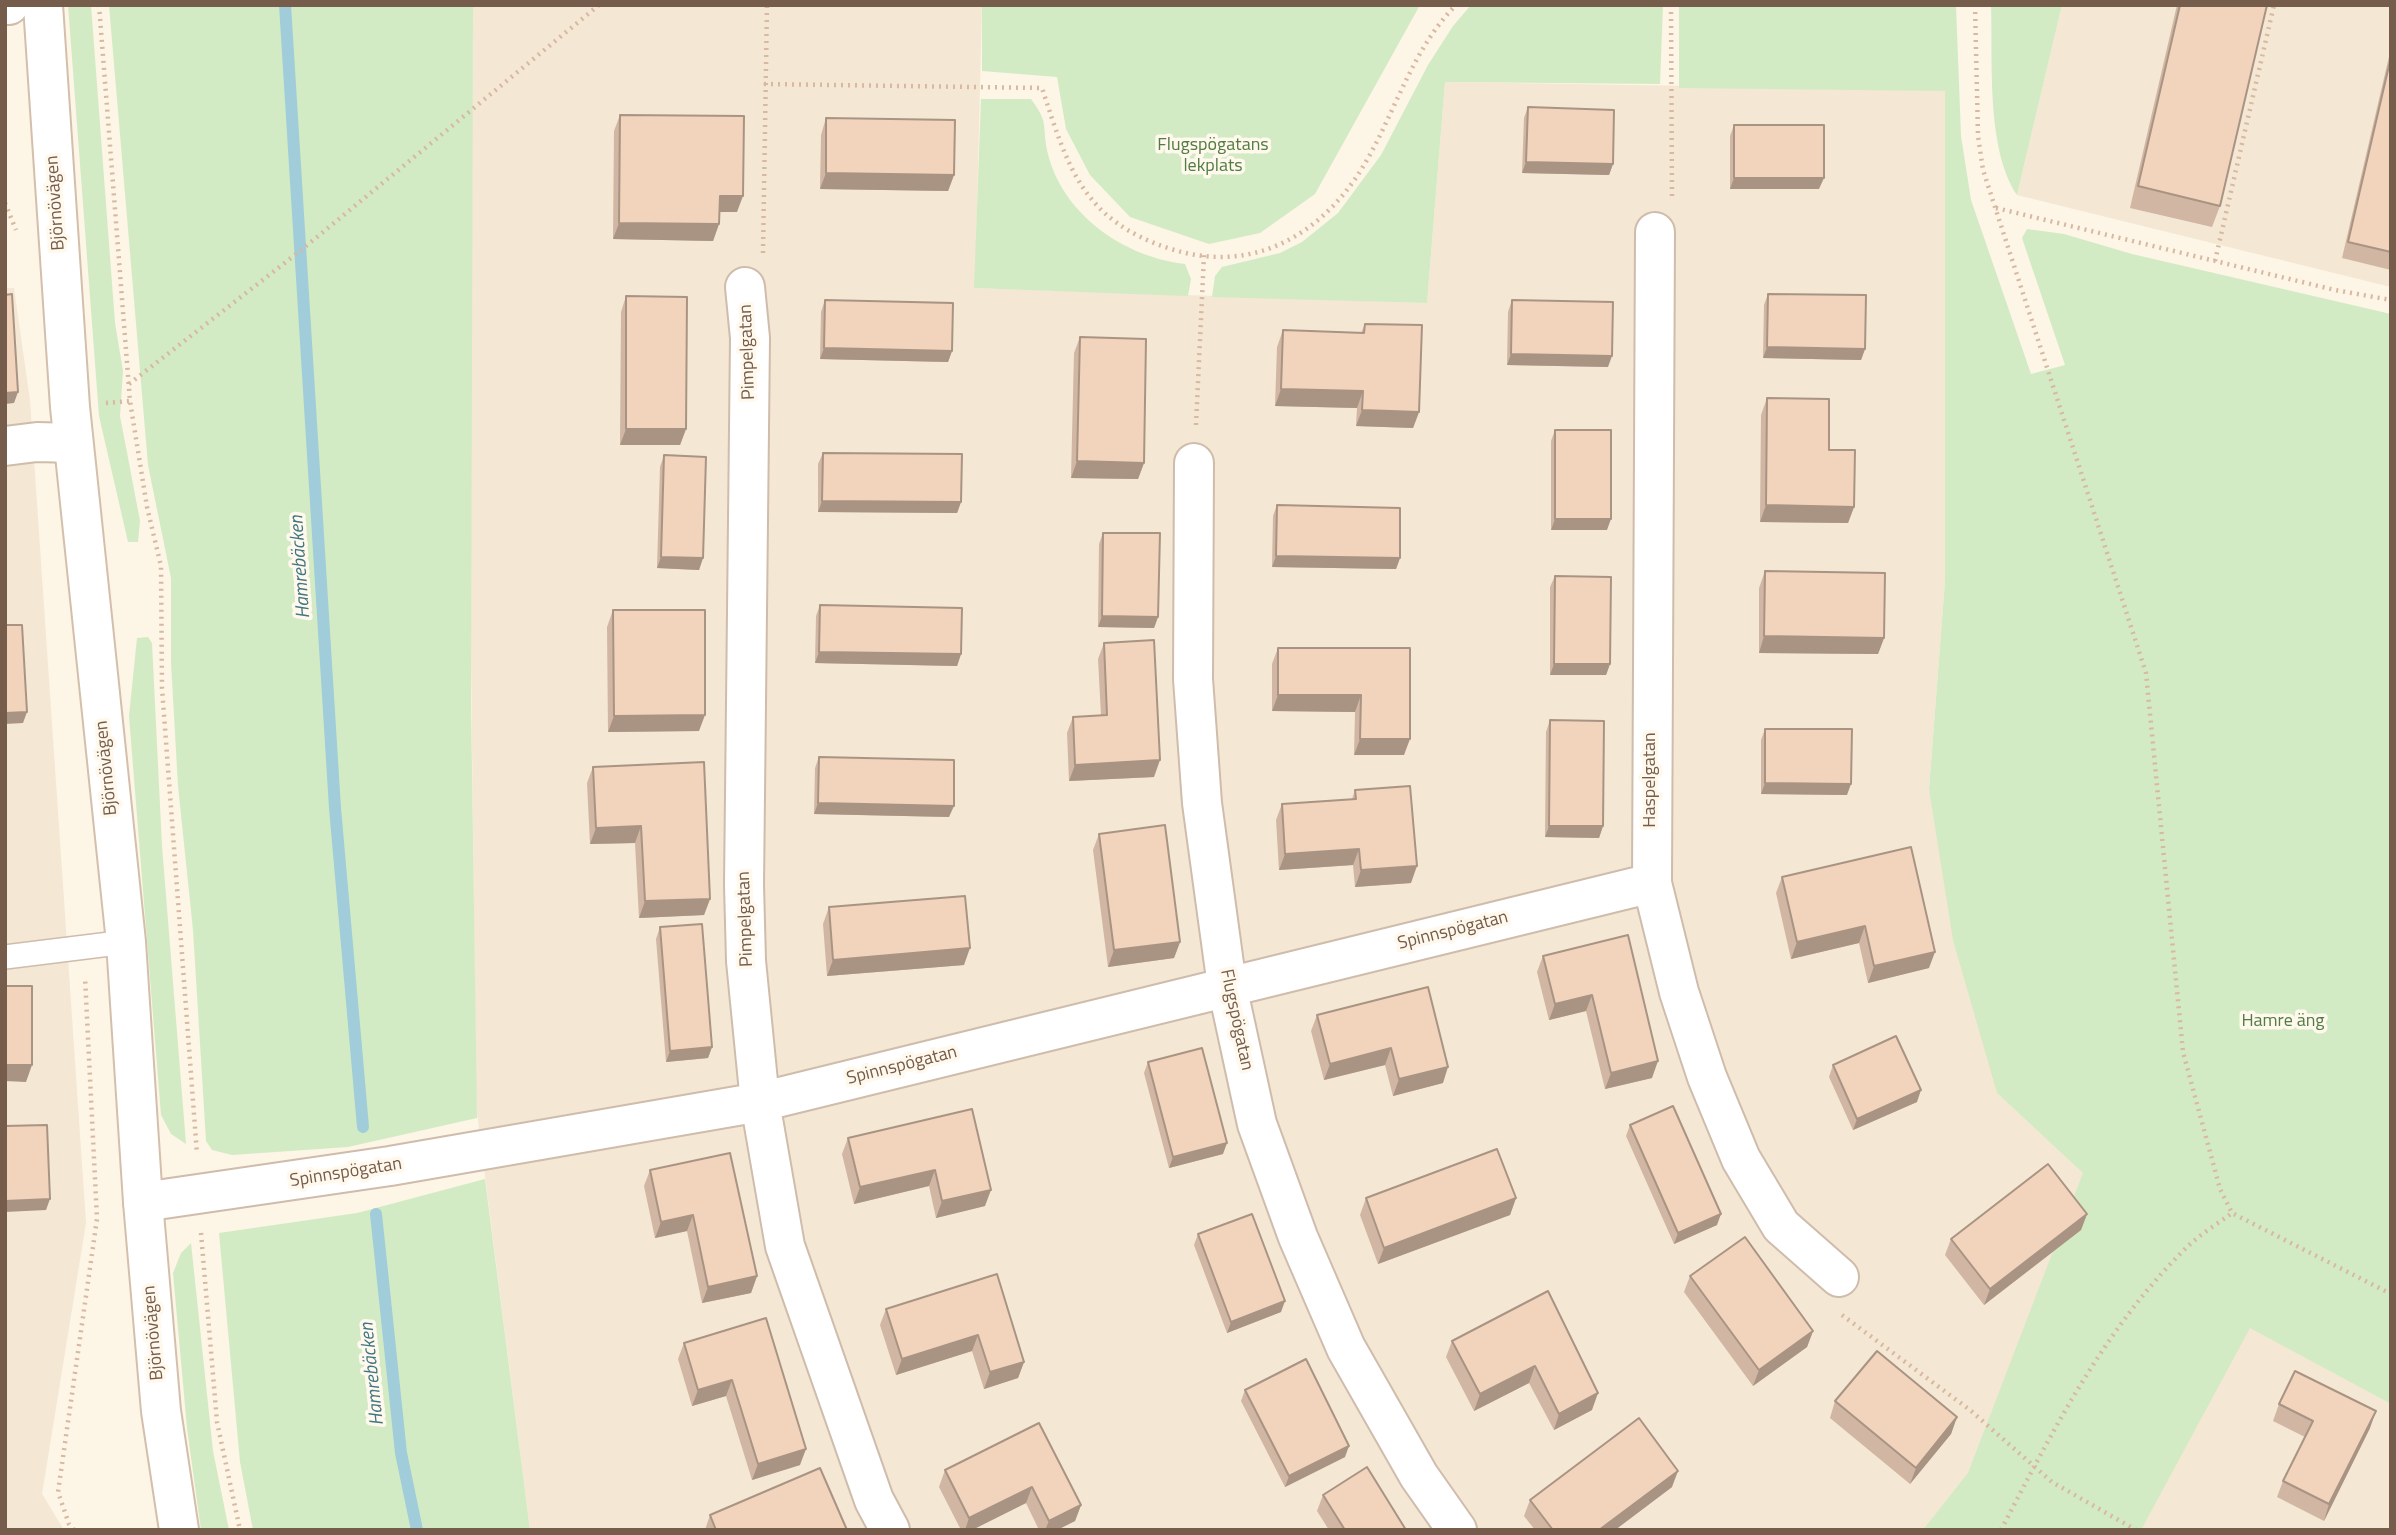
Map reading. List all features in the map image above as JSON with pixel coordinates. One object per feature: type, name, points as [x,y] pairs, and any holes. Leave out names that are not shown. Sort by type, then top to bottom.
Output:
[{"type":"street","name":"Björnövägen","points":[[43,5],[74,443],[125,942],[161,1411],[179,1530]]},
{"type":"street","name":"Haspelgatan","points":[[1655,232],[1652,883],[1679,992],[1707,1077],[1741,1159],[1781,1226],[1839,1277]]},
{"type":"street","name":"Pimpelgatan","points":[[745,287],[750,338],[744,885],[746,961],[760,1102],[785,1246],[874,1500],[890,1530]]},
{"type":"street","points":[[5,446],[37,442],[74,443]]},
{"type":"street","name":"Flugspögatan","points":[[1194,463],[1193,679],[1202,803],[1227,986],[1257,1124],[1298,1237],[1346,1349],[1419,1476],[1457,1530]]},
{"type":"street","name":"Spinnspögatan","points":[[143,1202],[197,1197],[760,1102],[1652,883]]},
{"type":"lane","points":[[5,957],[125,942]]},
{"type":"path","points":[[99,5],[129,384],[146,507],[161,566],[162,688],[195,1129],[197,1197],[217,1422],[240,1530]]},
{"type":"path","points":[[129,384],[300,251],[599,5]]},
{"type":"path","points":[[745,287],[763,257],[767,5]]},
{"type":"path","points":[[764,84],[1042,88],[1062,153],[1074,177],[1090,198],[1112,219],[1138,236],[1181,252],[1242,256],[1265,251],[1298,236],[1317,222],[1360,171],[1419,57],[1456,5]]},
{"type":"path","points":[[1655,232],[1672,207],[1671,5]]},
{"type":"path","points":[[1975,5],[1978,136],[1983,170],[2146,673],[2183,1052],[2220,1189],[2232,1213],[2391,1294]]},
{"type":"path","points":[[2215,261],[2274,5]]},
{"type":"path","points":[[5,203],[17,232]]},
{"type":"path","points":[[1995,208],[2335,290],[2391,299]]},
{"type":"path","points":[[1194,463],[1204,255]]},
{"type":"path","points":[[74,1530],[69,1524],[58,1492],[97,1219],[83,948]]},
{"type":"path","points":[[2001,1530],[2034,1466],[2104,1345],[2140,1298],[2187,1247],[2232,1213]]},
{"type":"path","points":[[1839,1277],[1833,1309],[1970,1410],[2052,1482],[2136,1530]]},
{"type":"shaded area","points":[[473,5],[982,5],[975,288],[1427,303],[1445,82],[1945,90],[1945,581],[1929,789],[1997,1093],[2250,1327],[2391,1404],[2391,1530],[530,1530],[476,1105],[469,468]]},
{"type":"shaded area","points":[[2062,5],[2391,5],[2391,287],[2017,195]]},
{"type":"shaded area","points":[[5,288],[14,288],[30,401],[86,1223],[42,1494],[64,1530],[5,1530]]},
{"type":"green space","points":[[68,5],[91,5],[115,323],[123,371],[120,416],[140,521],[138,542],[128,542],[99,416]]},
{"type":"green space","points":[[109,5],[473,5],[471,699],[477,1118],[348,1147],[232,1155],[212,1150],[206,1141],[193,930],[178,786],[171,663],[171,578],[148,465]]},
{"type":"green space","name":"Flugspögatans lekplats","points":[[982,5],[1420,5],[1315,194],[1260,233],[1209,244],[1130,217],[1090,175],[1066,129],[1057,77],[982,71]]},
{"type":"green space","points":[[1471,5],[1663,5],[1660,84],[1445,82],[1427,303],[1212,297],[1215,276],[1222,267],[1280,253],[1302,242],[1338,213],[1381,155],[1428,65],[1453,26]]},
{"type":"green space","name":"Hamre äng","points":[[1679,5],[1956,5],[1961,136],[1971,200],[2031,374],[2065,365],[2022,238],[2027,229],[2064,234],[2132,254],[2391,314],[2391,1404],[2250,1328],[2141,1530],[1923,1530],[1968,1473],[2083,1173],[1997,1093],[1953,940],[1929,789],[1945,581],[1945,91],[1679,88]]},
{"type":"green space","points":[[1991,5],[2062,5],[2017,195],[2000,154],[1996,129]]},
{"type":"green space","points":[[981,99],[1031,99],[1043,119],[1047,150],[1054,173],[1066,194],[1098,228],[1118,242],[1162,260],[1185,264],[1191,279],[1188,296],[974,288]]},
{"type":"green space","points":[[148,637],[152,643],[162,846],[186,1144],[171,1134],[161,1115],[129,716],[137,638]]},
{"type":"green space","points":[[485,1179],[530,1530],[253,1530],[240,1462],[219,1233],[357,1213]]},
{"type":"green space","points":[[191,1243],[213,1451],[229,1530],[201,1530],[187,1428],[173,1273],[181,1253]]},
{"type":"building","points":[[2180,5],[2267,5],[2220,206],[2138,186]]},
{"type":"building","points":[[2391,57],[2391,252],[2348,242]]},
{"type":"building","points":[[1528,107],[1614,110],[1613,164],[1526,162]]},
{"type":"building","points":[[620,115],[744,116],[743,196],[720,196],[719,224],[619,223]]},
{"type":"building","points":[[826,118],[955,120],[954,175],[826,173]]},
{"type":"building","points":[[1734,125],[1824,125],[1824,178],[1734,178]]},
{"type":"building","points":[[12,294],[18,392],[5,393],[5,295]]},
{"type":"building","points":[[1768,294],[1866,295],[1865,349],[1767,347]]},
{"type":"building","points":[[626,296],[687,297],[686,429],[626,429]]},
{"type":"building","points":[[825,300],[953,303],[952,351],[824,348]]},
{"type":"building","points":[[1512,300],[1613,302],[1612,356],[1511,354]]},
{"type":"building","points":[[1365,324],[1422,325],[1419,412],[1362,410],[1363,391],[1281,389],[1283,330],[1364,333]]},
{"type":"building","points":[[1080,337],[1146,339],[1144,463],[1077,461]]},
{"type":"building","points":[[1767,398],[1829,399],[1829,450],[1855,450],[1854,507],[1766,505]]},
{"type":"building","points":[[1555,430],[1611,430],[1611,519],[1555,519]]},
{"type":"building","points":[[823,453],[962,454],[961,502],[822,501]]},
{"type":"building","points":[[664,455],[706,457],[703,558],[661,557]]},
{"type":"building","points":[[1277,505],[1400,508],[1400,558],[1276,556]]},
{"type":"building","points":[[1103,533],[1160,533],[1158,617],[1102,616]]},
{"type":"building","points":[[1765,571],[1885,573],[1884,638],[1764,636]]},
{"type":"building","points":[[1555,576],[1611,577],[1610,664],[1554,664]]},
{"type":"building","points":[[820,605],[962,608],[961,654],[819,652]]},
{"type":"building","points":[[613,610],[705,610],[705,715],[614,716]]},
{"type":"building","points":[[5,625],[22,625],[27,712],[5,713]]},
{"type":"building","points":[[1154,640],[1160,760],[1075,765],[1073,717],[1107,715],[1104,643]]},
{"type":"building","points":[[1278,648],[1410,648],[1410,739],[1360,739],[1361,695],[1278,695]]},
{"type":"building","points":[[1550,720],[1604,721],[1603,826],[1549,826]]},
{"type":"building","points":[[1765,729],[1852,729],[1851,784],[1765,783]]},
{"type":"building","points":[[819,757],[954,760],[954,806],[818,803]]},
{"type":"building","points":[[704,762],[710,899],[645,901],[641,826],[596,828],[593,767]]},
{"type":"building","points":[[1410,786],[1417,866],[1361,870],[1359,849],[1285,854],[1282,804],[1356,799],[1355,790]]},
{"type":"building","points":[[1165,825],[1180,942],[1114,950],[1099,834]]},
{"type":"building","points":[[1911,847],[1935,952],[1874,966],[1865,926],[1797,942],[1782,877]]},
{"type":"building","points":[[965,896],[970,948],[833,960],[829,907]]},
{"type":"building","points":[[702,924],[712,1047],[670,1051],[660,927]]},
{"type":"building","points":[[1628,935],[1658,1061],[1611,1073],[1592,995],[1555,1004],[1543,956]]},
{"type":"building","points":[[5,986],[32,986],[32,1065],[5,1065]]},
{"type":"building","points":[[1428,987],[1448,1067],[1399,1079],[1391,1048],[1330,1064],[1317,1015]]},
{"type":"building","points":[[1896,1036],[1921,1090],[1857,1119],[1833,1065]]},
{"type":"building","points":[[1202,1048],[1227,1143],[1173,1157],[1148,1062]]},
{"type":"building","points":[[1673,1106],[1721,1214],[1678,1233],[1630,1125]]},
{"type":"building","points":[[972,1109],[991,1190],[942,1201],[935,1170],[860,1187],[848,1138]]},
{"type":"building","points":[[47,1125],[50,1199],[5,1201],[5,1126]]},
{"type":"building","points":[[1497,1149],[1516,1198],[1384,1248],[1366,1198]]},
{"type":"building","points":[[730,1153],[757,1276],[708,1287],[693,1215],[661,1222],[650,1170]]},
{"type":"building","points":[[2048,1164],[2087,1214],[1990,1289],[1951,1239]]},
{"type":"building","points":[[1252,1214],[1285,1301],[1231,1322],[1198,1234]]},
{"type":"building","points":[[1745,1237],[1813,1331],[1759,1370],[1690,1276]]},
{"type":"building","points":[[997,1274],[1024,1362],[990,1372],[978,1335],[902,1359],[886,1309]]},
{"type":"building","points":[[1548,1291],[1598,1393],[1559,1414],[1535,1366],[1480,1394],[1452,1341]]},
{"type":"building","points":[[766,1318],[806,1449],[758,1464],[732,1380],[698,1390],[684,1343]]},
{"type":"building","points":[[1877,1351],[1957,1417],[1916,1468],[1835,1401]]},
{"type":"building","points":[[1306,1359],[1349,1446],[1289,1476],[1245,1390]]},
{"type":"building","points":[[2295,1371],[2376,1411],[2329,1504],[2283,1481],[2313,1421],[2279,1404]]},
{"type":"building","points":[[1639,1418],[1678,1471],[1599,1530],[1553,1530],[1530,1500]]},
{"type":"building","points":[[1039,1423],[1081,1505],[1049,1521],[1032,1487],[969,1518],[945,1470]]},
{"type":"building","points":[[1367,1467],[1406,1530],[1345,1530],[1323,1495]]},
{"type":"building","points":[[820,1468],[847,1530],[716,1530],[710,1515]]},
{"type":"waterway","name":"Hamrebäcken","points":[[285,5],[335,808],[363,1127]]},
{"type":"waterway","name":"Hamrebäcken","points":[[376,1214],[401,1453],[417,1530]]}]
